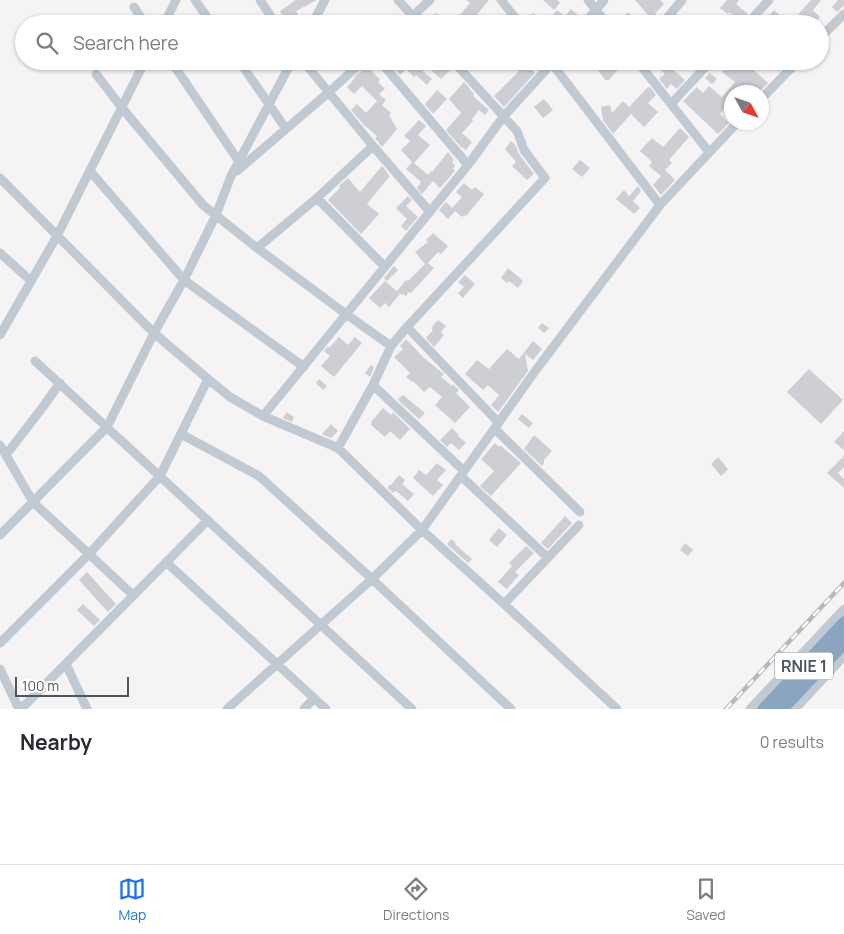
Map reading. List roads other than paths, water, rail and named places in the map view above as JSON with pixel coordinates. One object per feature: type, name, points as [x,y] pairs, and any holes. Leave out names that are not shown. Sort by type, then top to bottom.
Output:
[{"type":"highway","name":"RNIE 1","points":[[764,709],[844,624]]},
{"type":"highway","name":"RNIE 1","points":[[781,709],[844,642]]},
{"type":"street","points":[[168,15],[176,0]]},
{"type":"street","points":[[195,0],[206,15]]},
{"type":"street","points":[[260,0],[270,15]]},
{"type":"street","points":[[398,0],[412,15]]},
{"type":"street","points":[[414,15],[430,0]]},
{"type":"street","points":[[501,0],[513,15]]},
{"type":"street","points":[[588,0],[600,15]]},
{"type":"street","points":[[592,15],[604,0]]},
{"type":"street","points":[[670,15],[682,0]]},
{"type":"street","points":[[755,15],[769,0]]},
{"type":"street","points":[[316,15],[322,2]]},
{"type":"street","points":[[134,7],[139,15]]},
{"type":"street","points":[[829,29],[844,14]]},
{"type":"street","points":[[1,332],[57,236],[141,70]]},
{"type":"street","points":[[177,70],[241,164]]},
{"type":"street","points":[[245,70],[286,129]]},
{"type":"street","points":[[241,164],[288,70]]},
{"type":"street","points":[[310,70],[430,212]]},
{"type":"street","points":[[0,535],[107,427],[154,333],[184,280],[216,215],[231,176],[241,164],[286,129],[353,70]]},
{"type":"street","points":[[388,70],[468,166]]},
{"type":"street","points":[[338,448],[373,386],[391,346],[545,178],[524,150],[517,131],[462,70]]},
{"type":"street","points":[[263,416],[468,166],[503,117],[545,70]]},
{"type":"street","points":[[558,70],[660,204]]},
{"type":"street","points":[[644,70],[709,152]]},
{"type":"street","points":[[671,104],[703,70]]},
{"type":"street","points":[[769,91],[789,70]]},
{"type":"street","points":[[96,74],[203,205],[257,248],[391,346]]},
{"type":"street","points":[[227,709],[372,579],[422,530],[536,370],[660,204],[730,130]]},
{"type":"street","points":[[257,248],[373,146]]},
{"type":"street","points":[[90,170],[184,280],[304,367]]},
{"type":"street","points":[[0,178],[154,333],[230,397],[263,416],[338,448],[422,530],[617,709]]},
{"type":"street","points":[[316,198],[385,267]]},
{"type":"street","points":[[0,253],[31,281]]},
{"type":"street","points":[[407,327],[497,426],[580,512]]},
{"type":"street","points":[[35,360],[412,709]]},
{"type":"street","points":[[0,642],[88,554],[160,476],[208,379]]},
{"type":"street","points":[[6,455],[60,383]]},
{"type":"street","points":[[373,386],[548,558]]},
{"type":"street","points":[[181,434],[259,476],[511,709]]},
{"type":"street","points":[[0,444],[33,502],[134,595]]},
{"type":"street","points":[[0,669],[20,709],[208,520]]},
{"type":"street","points":[[504,604],[579,526]]},
{"type":"street","points":[[166,562],[326,709]]},
{"type":"street","points":[[750,709],[844,609]]},
{"type":"street","points":[[795,709],[844,656]]},
{"type":"street","points":[[66,664],[87,709]]},
{"type":"street","points":[[304,709],[314,698]]},
{"type":"railway","points":[[726,709],[844,583]]}]
